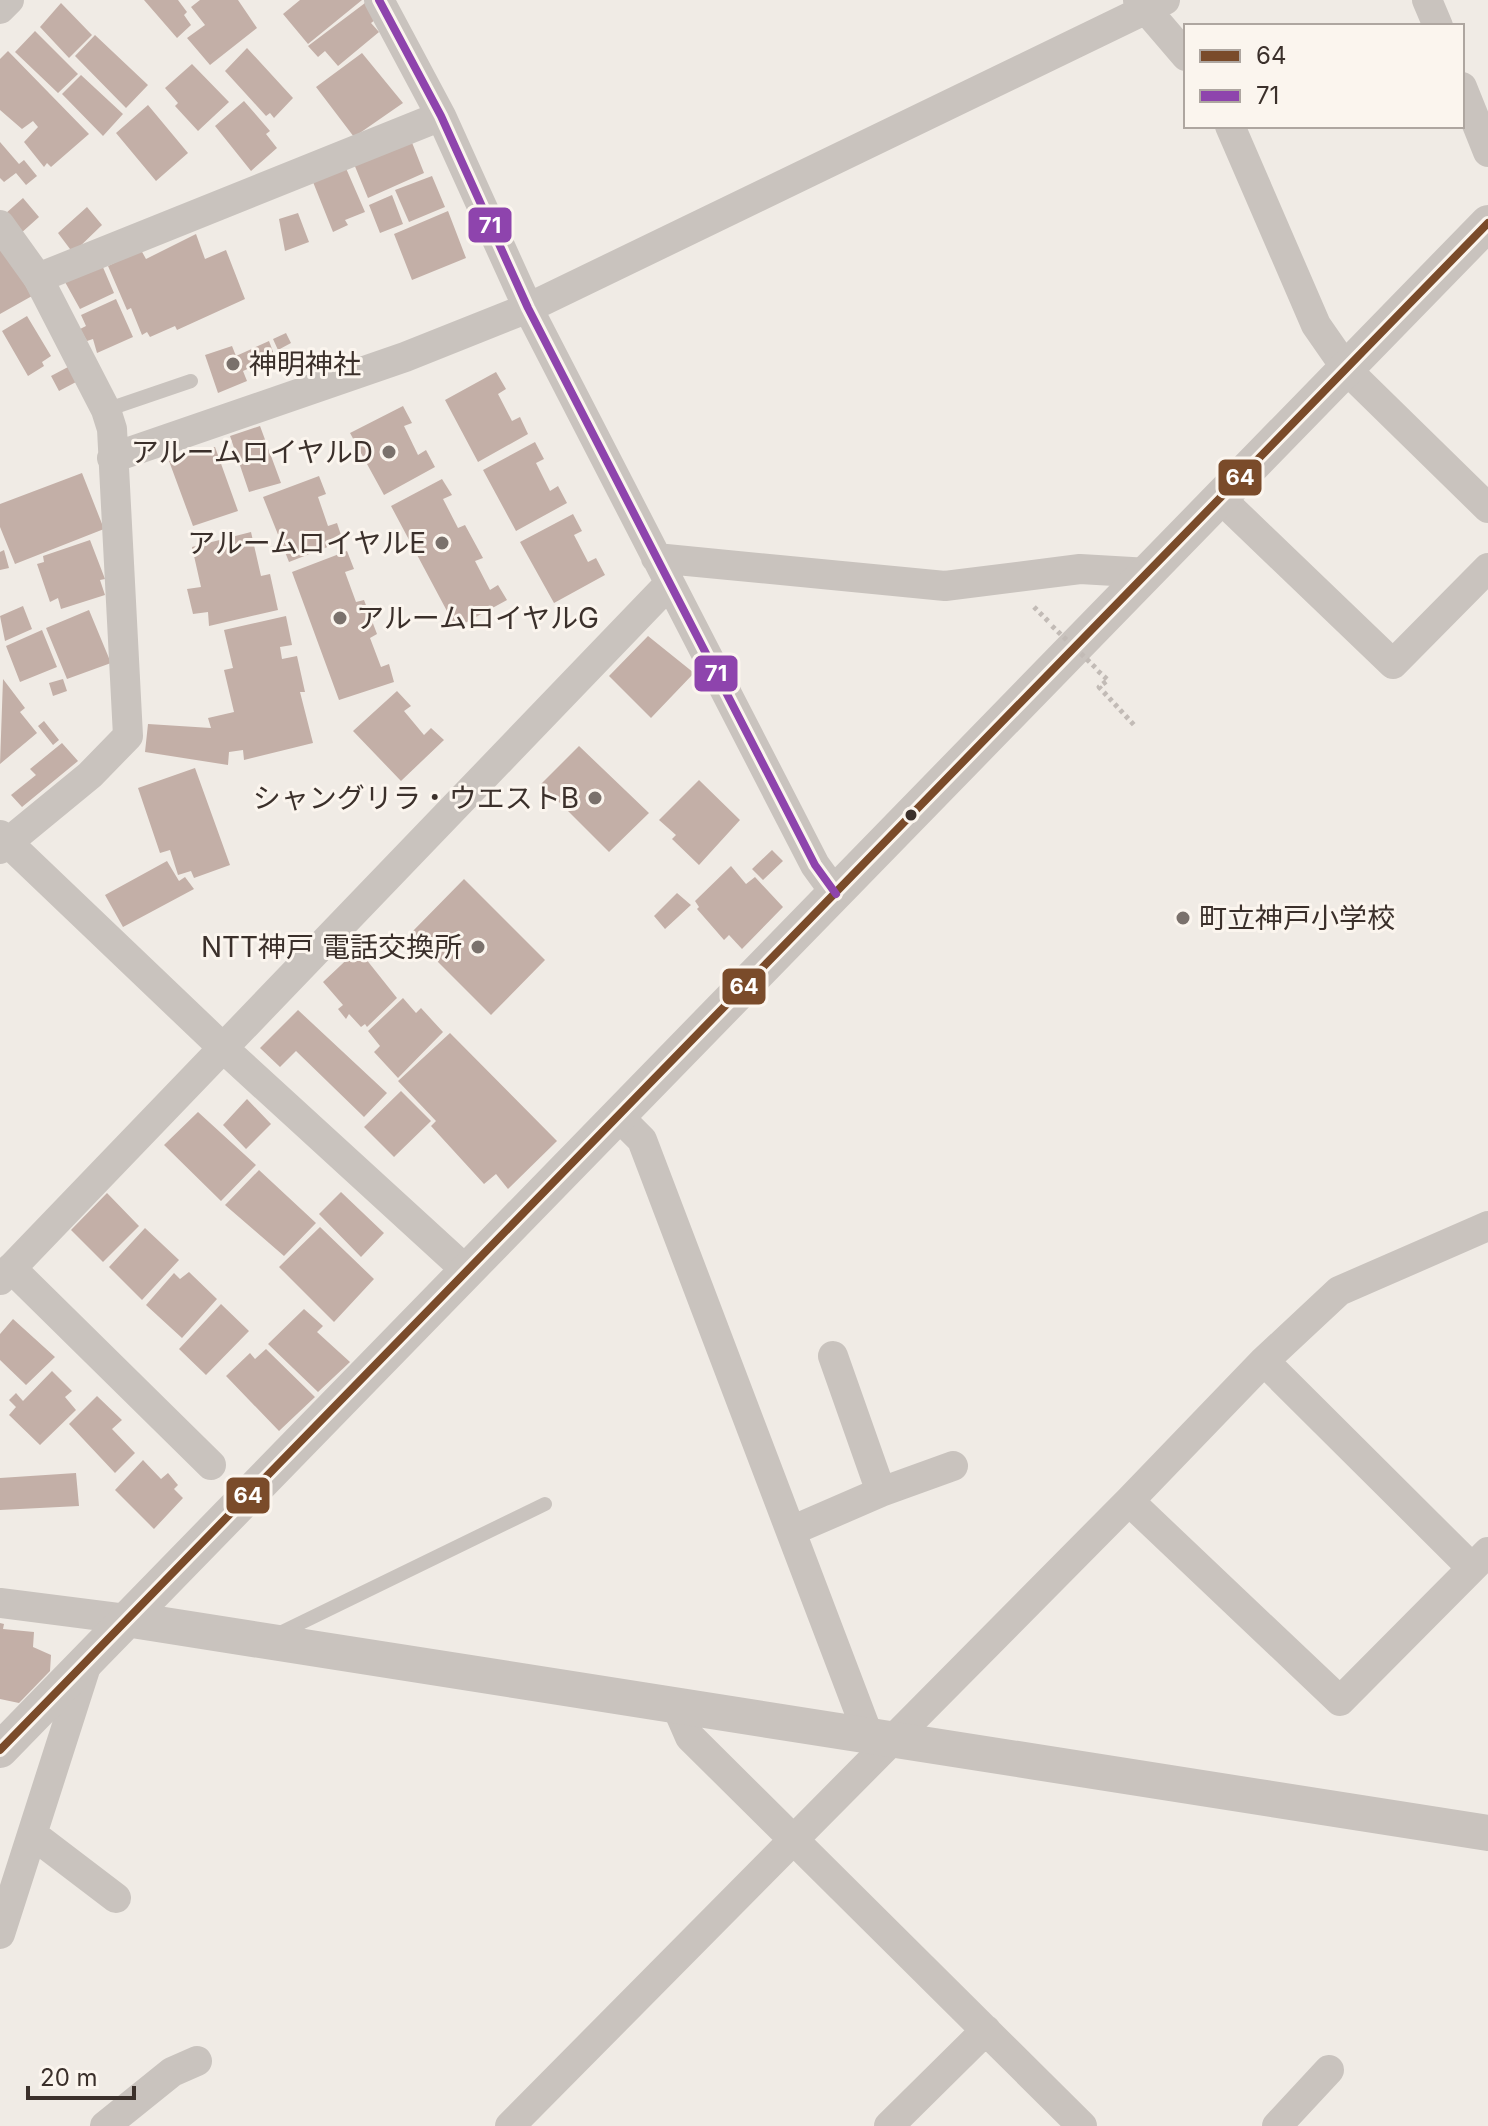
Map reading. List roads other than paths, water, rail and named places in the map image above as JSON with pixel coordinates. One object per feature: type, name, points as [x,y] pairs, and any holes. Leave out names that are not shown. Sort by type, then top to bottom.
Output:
[{"type":"street","points":[[0,9],[9,0]]},
{"type":"street","points":[[379,0],[441,116],[528,308],[662,571],[815,865],[836,894]]},
{"type":"street","points":[[1427,0],[1437,24]]},
{"type":"street","points":[[112,458],[405,357],[528,308],[1149,3],[1184,53]]},
{"type":"street","points":[[1464,92],[1488,152]]},
{"type":"street","points":[[38,278],[441,116]]},
{"type":"street","points":[[1231,128],[1316,325],[1348,371],[1488,508]]},
{"type":"street","points":[[0,1750],[1348,371],[1488,223]]},
{"type":"street","points":[[0,225],[38,278],[106,410],[112,429],[128,736],[90,775],[3,842],[468,1272]]},
{"type":"street","points":[[1221,499],[1393,664],[1488,568]]},
{"type":"street","points":[[662,571],[945,586],[1080,569],[1149,573]]},
{"type":"street","points":[[211,1465],[6,1274],[222,1047],[662,571]]},
{"type":"street","points":[[619,1117],[642,1140],[791,1531],[880,1738]]},
{"type":"street","points":[[510,2126],[795,1838],[880,1738],[1129,1501],[1264,1361],[1339,1291],[1488,1226]]},
{"type":"street","points":[[833,1356],[881,1492]]},
{"type":"street","points":[[1129,1501],[1340,1701],[1480,1560],[1264,1361]]},
{"type":"street","points":[[791,1531],[881,1492],[953,1466]]},
{"type":"street","points":[[0,1603],[265,1640],[1488,1833]]},
{"type":"street","points":[[0,1934],[88,1659]]},
{"type":"street","points":[[676,1705],[690,1737],[1082,2126]]},
{"type":"street","points":[[32,1834],[116,1898]]},
{"type":"street","points":[[889,2126],[986,2030]]},
{"type":"street","points":[[105,2126],[172,2072],[197,2061]]},
{"type":"street","points":[[1277,2126],[1329,2070]]},
{"type":"lane","points":[[106,410],[191,381]]},
{"type":"lane","points":[[265,1640],[545,1504]]},
{"type":"place","name":"神明神社","points":[[233,364]]},
{"type":"place","name":"アルームロイヤルD","points":[[389,452]]},
{"type":"place","name":"アルームロイヤルE","points":[[442,543]]},
{"type":"place","name":"アルームロイヤルG","points":[[340,618]]},
{"type":"place","name":"シャングリラ・ウエストB","points":[[595,798]]},
{"type":"place","name":"町立神戸小学校","points":[[1183,918]]},
{"type":"place","name":"NTT神戸 電話交換所","points":[[478,947]]}]
